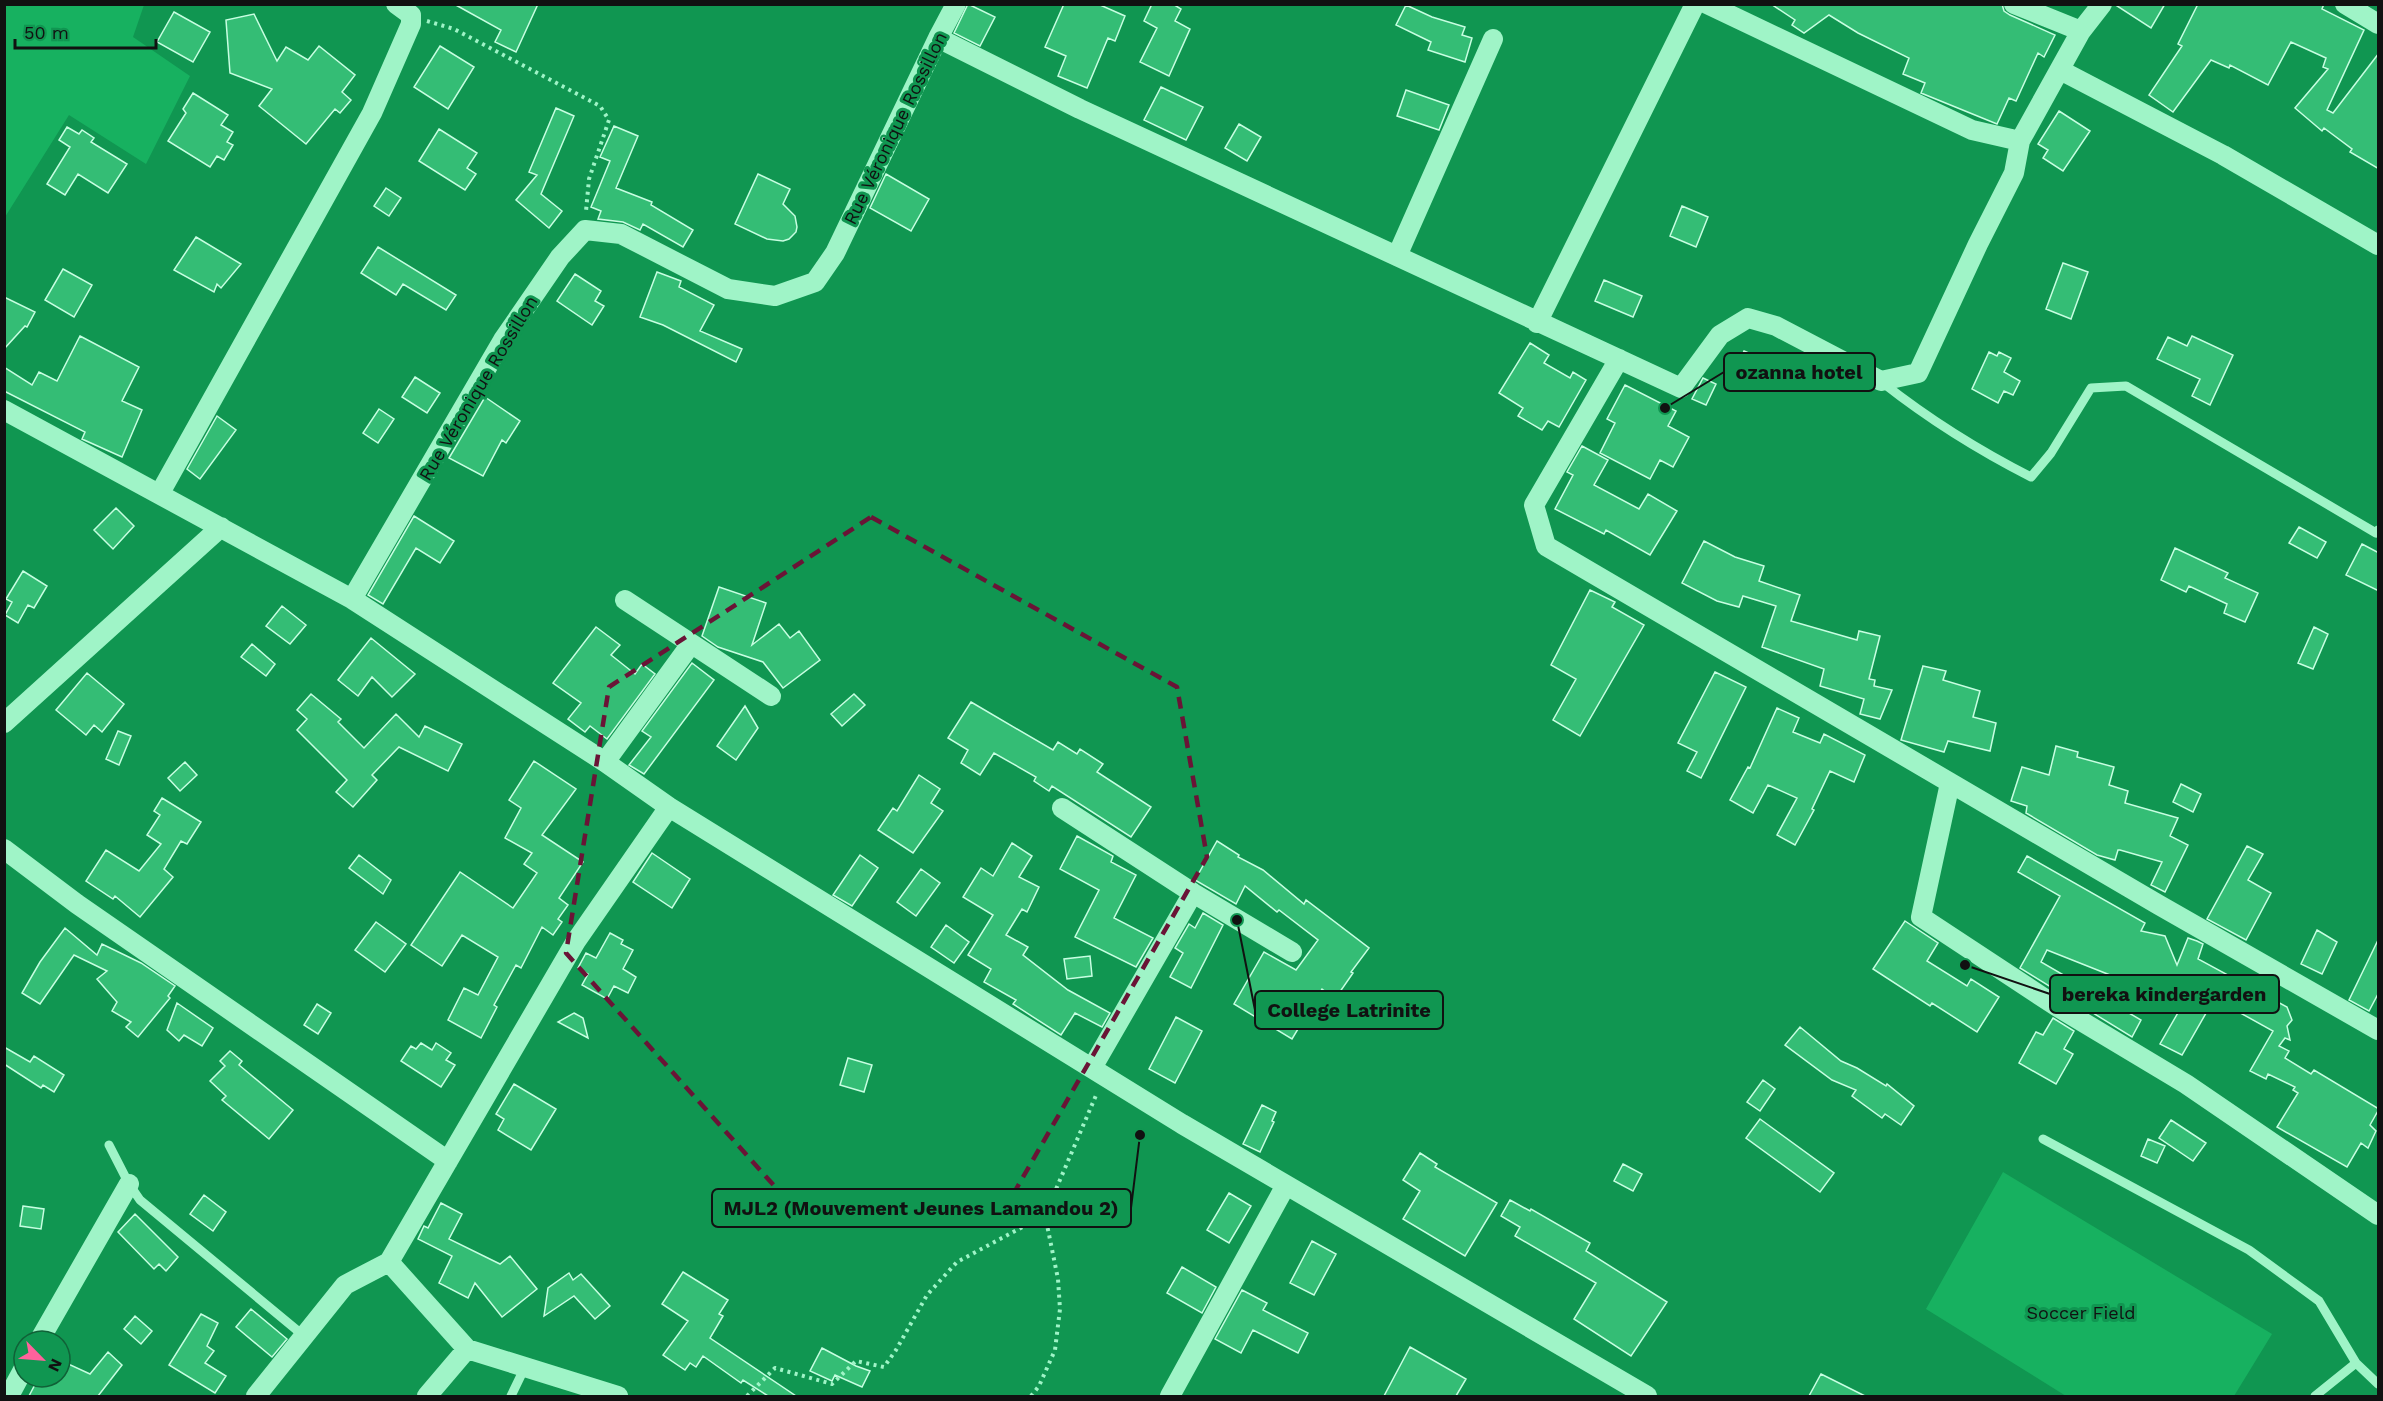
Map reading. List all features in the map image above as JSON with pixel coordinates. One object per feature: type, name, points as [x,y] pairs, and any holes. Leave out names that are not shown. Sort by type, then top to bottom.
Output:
[{"type":"street","name":"Rue Véronique Rossillon","points":[[352,599],[502,340],[560,257],[585,230],[621,234],[728,289],[776,296],[815,282],[835,253],[956,4]]},
{"type":"street","points":[[1537,323],[1695,4]]},
{"type":"street","points":[[1707,4],[1972,130],[2020,141]]},
{"type":"street","points":[[2014,4],[2082,31]]},
{"type":"street","points":[[938,38],[1080,109],[1681,388],[1720,335],[1748,318],[1776,326],[1881,381],[1918,373],[2014,173],[2020,141],[2082,31],[2102,4]]},
{"type":"street","points":[[2344,4],[2379,24]]},
{"type":"street","points":[[160,493],[372,113],[411,24],[404,10]]},
{"type":"street","points":[[1397,256],[1493,39]]},
{"type":"street","points":[[2060,70],[2223,154],[2379,245]]},
{"type":"street","points":[[1619,359],[1534,505],[1546,546],[1950,783],[2379,1030]]},
{"type":"street","points":[[4,410],[352,599],[606,762],[669,807],[1098,1072],[1647,1396]]},
{"type":"street","points":[[4,723],[220,527]]},
{"type":"street","points":[[625,600],[771,696]]},
{"type":"street","points":[[606,762],[691,644]]},
{"type":"street","points":[[1950,783],[1921,917],[2056,1006],[2186,1084],[2379,1215]]},
{"type":"street","points":[[256,1396],[345,1286],[389,1262],[576,941],[669,807]]},
{"type":"street","points":[[1062,808],[1192,893],[1292,952]]},
{"type":"street","points":[[4,849],[77,904],[448,1161]]},
{"type":"street","points":[[1098,1072],[1192,893]]},
{"type":"street","points":[[46,1329],[129,1184]]},
{"type":"street","points":[[1170,1396],[1286,1185]]},
{"type":"street","points":[[389,1262],[467,1349],[618,1396]]},
{"type":"street","points":[[427,1396],[467,1349]]},
{"type":"lane","points":[[1881,381],[1913,407],[1977,450],[2031,477],[2051,453],[2091,388],[2126,386],[2376,533],[2379,530]]},
{"type":"lane","points":[[2043,1139],[2249,1250],[2319,1301],[2356,1362],[2379,1384]]},
{"type":"lane","points":[[109,1145],[140,1200],[303,1336]]},
{"type":"lane","points":[[2315,1396],[2356,1362]]},
{"type":"lane","points":[[511,1396],[525,1367]]},
{"type":"path","points":[[404,10],[454,29],[600,106],[609,120],[589,179],[585,230]]},
{"type":"path","points":[[1032,1396],[1040,1386],[1055,1350],[1060,1309],[1058,1279],[1045,1215],[1098,1072]]},
{"type":"path","points":[[747,1396],[775,1368],[832,1384],[856,1361],[884,1367],[927,1295],[957,1262],[1045,1215]]},
{"type":"highlighted area","points":[[871,517],[1177,687],[1207,857],[1011,1198],[786,1199],[566,953],[609,687]]},
{"type":"green space","points":[[5,4],[144,5],[133,37],[190,76],[146,164],[69,115],[5,217]]},
{"type":"green space","name":"Soccer Field","points":[[2003,1172],[2272,1334],[2234,1396],[2066,1396],[1926,1309]]},
{"type":"building","points":[[454,4],[538,4],[516,52],[495,42],[501,30]]},
{"type":"building","points":[[968,4],[995,17],[980,46],[954,33]]},
{"type":"building","points":[[1064,4],[1098,4],[1125,16],[1115,41],[1108,38],[1087,88],[1058,76],[1066,56],[1045,47]]},
{"type":"building","points":[[1152,4],[1173,4],[1181,9],[1175,21],[1190,29],[1169,76],[1140,62],[1157,28],[1144,21]]},
{"type":"building","points":[[1771,4],[2002,4],[2004,11],[2010,15],[2055,35],[2044,57],[2038,53],[2016,101],[2009,98],[1997,124],[1921,93],[1925,83],[1903,74],[1909,58],[1858,33],[1829,15],[1804,33],[1792,25],[1795,20]]},
{"type":"building","points":[[2114,4],[2165,4],[2151,28]]},
{"type":"building","points":[[2198,4],[2324,4],[2322,9],[2364,30],[2327,110],[2333,113],[2379,53],[2379,169],[2350,152],[2352,149],[2324,128],[2322,131],[2295,108],[2328,69],[2323,67],[2326,58],[2291,42],[2268,85],[2230,65],[2229,68],[2211,60],[2173,112],[2149,95],[2182,46],[2178,44]]},
{"type":"building","points":[[1406,5],[1432,17],[1465,27],[1462,35],[1472,38],[1465,62],[1428,50],[1431,42],[1396,25]]},
{"type":"building","points":[[174,12],[210,32],[193,62],[157,42]]},
{"type":"building","points":[[254,14],[277,61],[286,47],[308,60],[319,46],[355,75],[342,92],[351,100],[340,113],[335,109],[306,144],[259,106],[272,89],[230,73],[226,20]]},
{"type":"building","points":[[440,46],[474,67],[448,109],[414,87]]},
{"type":"building","points":[[1161,87],[1203,107],[1186,140],[1144,120]]},
{"type":"building","points":[[1406,90],[1449,105],[1439,130],[1397,116]]},
{"type":"building","points":[[193,93],[228,115],[221,125],[233,132],[227,142],[233,145],[224,160],[217,156],[210,167],[168,141],[186,113],[183,109]]},
{"type":"building","points":[[556,108],[574,116],[541,194],[562,211],[549,228],[516,200],[537,175],[529,172]]},
{"type":"building","points":[[2059,111],[2090,131],[2063,171],[2043,158],[2048,150],[2038,144]]},
{"type":"building","points":[[1239,124],[1261,137],[1247,161],[1225,148]]},
{"type":"building","points":[[614,126],[638,136],[616,188],[652,202],[651,205],[693,230],[683,247],[643,224],[640,230],[623,222],[598,219],[601,211],[591,207],[610,161],[600,157]]},
{"type":"building","points":[[67,127],[79,134],[82,130],[94,138],[91,142],[127,164],[108,193],[78,174],[65,195],[47,184],[70,147],[59,140]]},
{"type":"building","points":[[439,129],[477,153],[467,168],[476,174],[465,190],[419,161]]},
{"type":"building","points":[[758,174],[790,189],[783,204],[795,216],[797,227],[796,232],[789,239],[783,241],[767,239],[735,224]]},
{"type":"building","points":[[886,174],[929,199],[911,231],[870,208]]},
{"type":"building","points":[[386,188],[401,198],[389,216],[374,206]]},
{"type":"building","points":[[1682,206],[1708,217],[1696,247],[1670,236]]},
{"type":"building","points":[[196,237],[241,264],[221,288],[217,284],[214,292],[174,270]]},
{"type":"building","points":[[378,247],[456,295],[446,310],[403,284],[396,295],[361,273]]},
{"type":"building","points":[[2063,263],[2088,272],[2071,319],[2046,309]]},
{"type":"building","points":[[63,269],[92,285],[74,317],[45,300]]},
{"type":"building","points":[[657,272],[681,281],[679,287],[714,305],[700,331],[742,349],[736,362],[663,325],[640,317]]},
{"type":"building","points":[[575,274],[601,291],[595,301],[604,306],[592,325],[557,301]]},
{"type":"building","points":[[1604,280],[1642,296],[1633,317],[1595,301]]},
{"type":"building","points":[[4,297],[35,312],[27,327],[25,326],[4,349]]},
{"type":"building","points":[[80,336],[139,367],[122,401],[142,410],[122,457],[82,439],[85,432],[4,391],[4,367],[32,385],[39,372],[57,381]]},
{"type":"building","points":[[2192,336],[2233,355],[2210,405],[2192,396],[2200,379],[2157,359],[2168,337],[2187,346]]},
{"type":"building","points":[[1530,343],[1549,355],[1544,363],[1570,378],[1573,372],[1586,380],[1559,427],[1548,421],[1542,430],[1518,416],[1523,408],[1499,393]]},
{"type":"building","points":[[1744,351],[1758,357],[1744,386],[1725,376],[1732,363],[1737,366]]},
{"type":"building","points":[[1989,352],[1997,356],[1999,352],[2011,358],[2004,372],[2020,381],[2013,395],[2004,391],[1998,403],[1972,389]]},
{"type":"building","points":[[415,377],[440,393],[427,413],[402,397]]},
{"type":"building","points":[[1703,378],[1716,384],[1706,405],[1692,399]]},
{"type":"building","points":[[1625,385],[1676,411],[1668,426],[1689,437],[1673,467],[1660,460],[1650,479],[1600,453],[1615,423],[1607,419]]},
{"type":"building","points":[[485,397],[520,421],[506,443],[502,440],[483,476],[449,458]]},
{"type":"building","points":[[379,409],[394,419],[378,443],[363,433]]},
{"type":"building","points":[[217,416],[236,430],[200,479],[187,469]]},
{"type":"building","points":[[1582,446],[1608,460],[1594,485],[1639,509],[1648,494],[1677,511],[1650,555],[1606,530],[1604,534],[1555,509],[1573,475],[1567,472]]},
{"type":"building","points":[[116,508],[134,526],[113,549],[94,530]]},
{"type":"building","points":[[414,516],[454,541],[440,563],[416,548],[383,604],[368,595]]},
{"type":"building","points":[[2299,527],[2326,542],[2317,558],[2289,543]]},
{"type":"building","points":[[1704,541],[1735,557],[1764,566],[1759,581],[1800,595],[1791,621],[1857,640],[1859,631],[1880,636],[1869,679],[1875,680],[1874,686],[1892,690],[1880,719],[1860,714],[1864,699],[1820,686],[1824,669],[1762,647],[1776,606],[1743,596],[1739,607],[1717,601],[1682,583]]},
{"type":"building","points":[[2362,544],[2379,553],[2379,591],[2346,575]]},
{"type":"building","points":[[2175,548],[2228,573],[2225,578],[2258,593],[2245,622],[2224,613],[2227,604],[2189,586],[2186,592],[2161,580]]},
{"type":"building","points":[[23,571],[47,586],[34,608],[28,605],[18,623],[5,615],[12,602],[6,599]]},
{"type":"building","points":[[719,587],[766,603],[752,645],[779,624],[790,638],[799,631],[820,660],[783,688],[763,662],[718,647],[702,636]]},
{"type":"building","points":[[1590,590],[1615,602],[1612,607],[1644,625],[1580,736],[1553,720],[1576,679],[1551,665]]},
{"type":"building","points":[[282,606],[306,625],[290,644],[266,626]]},
{"type":"building","points":[[596,627],[620,645],[611,655],[635,674],[642,664],[655,674],[607,739],[590,726],[585,732],[568,719],[581,703],[553,683]]},
{"type":"building","points":[[2314,627],[2328,634],[2313,669],[2298,663]]},
{"type":"building","points":[[371,638],[415,674],[392,697],[372,677],[358,696],[338,680]]},
{"type":"building","points":[[252,644],[275,664],[266,676],[241,657]]},
{"type":"building","points":[[692,663],[714,680],[644,774],[629,765],[651,737],[642,731]]},
{"type":"building","points":[[1923,666],[1946,671],[1943,680],[1980,691],[1973,717],[1996,723],[1990,751],[1948,741],[1944,752],[1901,740]]},
{"type":"building","points":[[1715,672],[1746,687],[1701,778],[1687,771],[1697,752],[1678,743]]},
{"type":"building","points":[[87,673],[124,704],[102,732],[94,725],[86,735],[56,710]]},
{"type":"building","points":[[311,694],[341,719],[338,722],[364,748],[396,714],[419,737],[425,726],[462,744],[448,771],[399,747],[372,775],[377,780],[353,807],[336,792],[347,780],[297,730],[307,719],[297,710]]},
{"type":"building","points":[[854,694],[865,705],[842,726],[831,714]]},
{"type":"building","points":[[971,702],[1053,750],[1058,742],[1077,754],[1080,749],[1103,764],[1097,772],[1151,807],[1131,837],[1052,786],[1049,791],[1034,781],[1036,777],[994,753],[980,775],[961,763],[968,750],[948,738]]},
{"type":"building","points":[[745,706],[758,728],[736,760],[717,746]]},
{"type":"building","points":[[1777,708],[1799,718],[1793,732],[1820,743],[1824,734],[1865,755],[1854,782],[1830,771],[1812,809],[1814,810],[1795,845],[1777,835],[1797,798],[1768,785],[1753,813],[1730,800],[1748,767],[1750,768]]},
{"type":"building","points":[[118,731],[131,736],[119,765],[106,759]]},
{"type":"building","points":[[2056,746],[2078,752],[2077,757],[2114,767],[2109,785],[2128,791],[2125,803],[2178,818],[2170,836],[2188,845],[2165,892],[2151,885],[2162,862],[2120,850],[2115,860],[2097,855],[2026,813],[2027,806],[2011,801],[2022,767],[2049,775]]},
{"type":"building","points":[[534,761],[576,789],[542,835],[583,862],[559,898],[568,905],[558,919],[562,922],[553,935],[542,927],[521,968],[516,965],[494,1005],[497,1007],[481,1038],[448,1020],[464,988],[478,995],[498,957],[462,935],[442,966],[411,945],[460,872],[513,908],[537,873],[524,864],[532,853],[505,838],[521,808],[509,800]]},
{"type":"building","points":[[185,762],[197,775],[180,791],[168,778]]},
{"type":"building","points":[[919,775],[940,789],[931,803],[943,811],[913,853],[878,830],[893,808],[897,811]]},
{"type":"building","points":[[2181,784],[2201,794],[2193,812],[2173,802]]},
{"type":"building","points":[[162,798],[201,822],[187,844],[181,841],[164,869],[173,877],[140,917],[115,896],[113,899],[86,881],[106,850],[139,871],[161,844],[147,835],[160,815],[154,811]]},
{"type":"building","points":[[1077,836],[1113,856],[1111,862],[1136,875],[1114,918],[1153,938],[1136,967],[1075,937],[1099,890],[1060,869]]},
{"type":"building","points":[[1217,841],[1239,855],[1238,857],[1263,870],[1304,904],[1306,900],[1369,948],[1335,999],[1322,989],[1292,1039],[1234,1004],[1264,952],[1296,970],[1318,940],[1279,910],[1277,912],[1245,886],[1236,904],[1195,880]]},
{"type":"building","points":[[1012,843],[1032,856],[1019,877],[1039,887],[1027,912],[1022,909],[1006,935],[1028,947],[1023,955],[1068,990],[1110,1013],[1102,1027],[1075,1013],[1061,1035],[1013,1004],[1016,1000],[984,982],[991,969],[968,955],[993,915],[963,897],[981,868],[993,876]]},
{"type":"building","points":[[2247,846],[2263,854],[2248,880],[2271,893],[2246,940],[2207,919]]},
{"type":"building","points":[[652,853],[690,879],[672,908],[633,882]]},
{"type":"building","points":[[359,855],[391,880],[383,894],[349,868]]},
{"type":"building","points":[[860,855],[878,868],[852,906],[833,895]]},
{"type":"building","points":[[2027,856],[2145,923],[2141,931],[2165,936],[2177,965],[2188,938],[2197,941],[2203,944],[2198,959],[2287,1007],[2292,1020],[2287,1026],[2290,1040],[2285,1038],[2279,1046],[2289,1051],[2285,1058],[2311,1074],[2314,1070],[2379,1109],[2370,1125],[2376,1131],[2368,1148],[2361,1143],[2347,1167],[2277,1127],[2298,1093],[2293,1090],[2295,1087],[2268,1074],[2266,1079],[2250,1071],[2273,1031],[2235,1010],[2234,1013],[2213,1001],[2182,1055],[2160,1044],[2183,1004],[2047,950],[2041,962],[2141,1020],[2132,1037],[2020,968],[2060,896],[2018,872]]},
{"type":"building","points":[[921,869],[940,883],[916,916],[897,902]]},
{"type":"building","points":[[1203,913],[1223,925],[1191,988],[1170,977],[1183,953],[1175,948],[1189,924],[1195,928]]},
{"type":"building","points":[[1905,921],[1938,943],[1927,961],[1967,986],[1971,979],[1999,997],[1977,1032],[1932,1003],[1930,1006],[1873,969]]},
{"type":"building","points":[[376,922],[406,944],[385,972],[355,950]]},
{"type":"building","points":[[946,925],[969,942],[954,963],[931,947]]},
{"type":"building","points":[[65,928],[97,955],[102,944],[141,963],[175,986],[168,996],[170,998],[138,1037],[126,1027],[131,1022],[112,1011],[117,1002],[97,979],[107,971],[74,955],[40,1004],[22,993],[40,962]]},
{"type":"building","points":[[2317,930],[2337,942],[2322,974],[2301,964]]},
{"type":"building","points":[[610,933],[623,940],[621,944],[633,950],[623,969],[636,977],[628,993],[614,986],[607,999],[582,985],[588,974],[578,968],[586,953],[596,958]]},
{"type":"building","points":[[2379,938],[2379,992],[2369,1011],[2349,1000]]},
{"type":"building","points":[[1090,956],[1092,976],[1067,979],[1064,959]]},
{"type":"building","points":[[177,1003],[213,1028],[202,1046],[184,1035],[179,1041],[167,1030]]},
{"type":"building","points":[[317,1004],[331,1013],[318,1034],[304,1025]]},
{"type":"building","points":[[574,1013],[583,1018],[588,1038],[558,1022]]},
{"type":"building","points":[[1176,1017],[1202,1031],[1175,1083],[1149,1069]]},
{"type":"building","points":[[2053,1018],[2074,1031],[2064,1049],[2073,1054],[2056,1084],[2019,1063],[2036,1032],[2043,1035]]},
{"type":"building","points":[[1800,1027],[1841,1061],[1886,1086],[1887,1084],[1914,1106],[1901,1125],[1885,1114],[1882,1118],[1852,1096],[1856,1090],[1832,1080],[1785,1045]]},
{"type":"building","points":[[421,1043],[432,1050],[436,1043],[451,1053],[446,1060],[455,1065],[441,1087],[401,1061],[411,1046],[416,1049]]},
{"type":"building","points":[[4,1047],[30,1062],[34,1056],[64,1075],[54,1092],[43,1085],[41,1088],[4,1064]]},
{"type":"building","points":[[230,1051],[242,1061],[239,1065],[293,1110],[269,1139],[222,1100],[226,1096],[210,1081],[225,1066],[220,1061]]},
{"type":"building","points":[[848,1058],[872,1065],[864,1092],[840,1085]]},
{"type":"building","points":[[1763,1080],[1775,1089],[1760,1111],[1747,1102]]},
{"type":"building","points":[[514,1084],[556,1109],[531,1150],[498,1130],[504,1119],[496,1114]]},
{"type":"building","points":[[1262,1105],[1276,1112],[1272,1121],[1274,1122],[1260,1152],[1243,1144]]},
{"type":"building","points":[[1760,1119],[1834,1173],[1820,1192],[1746,1138]]},
{"type":"building","points":[[2171,1120],[2206,1143],[2193,1161],[2159,1138]]},
{"type":"building","points":[[2148,1139],[2165,1146],[2157,1163],[2141,1156]]},
{"type":"building","points":[[1420,1153],[1437,1164],[1435,1167],[1497,1203],[1465,1256],[1403,1219],[1420,1191],[1403,1180]]},
{"type":"building","points":[[1623,1164],[1642,1174],[1633,1191],[1614,1181]]},
{"type":"building","points":[[1229,1193],[1251,1206],[1229,1243],[1207,1230]]},
{"type":"building","points":[[204,1195],[226,1212],[213,1231],[190,1214]]},
{"type":"building","points":[[1510,1200],[1530,1211],[1531,1209],[1590,1243],[1586,1251],[1667,1302],[1631,1356],[1574,1319],[1596,1283],[1515,1236],[1520,1227],[1501,1216]]},
{"type":"building","points":[[441,1203],[462,1214],[449,1239],[500,1264],[510,1256],[537,1289],[502,1317],[475,1283],[468,1298],[439,1283],[452,1256],[418,1239],[424,1226],[428,1228]]},
{"type":"building","points":[[23,1206],[44,1209],[41,1229],[20,1226]]},
{"type":"building","points":[[135,1214],[178,1257],[166,1271],[159,1264],[154,1269],[118,1232]]},
{"type":"building","points":[[1312,1241],[1336,1254],[1314,1295],[1290,1283]]},
{"type":"building","points":[[1182,1267],[1216,1287],[1202,1313],[1167,1293]]},
{"type":"building","points":[[683,1272],[728,1300],[719,1314],[723,1316],[710,1338],[796,1396],[768,1396],[743,1380],[741,1383],[703,1356],[696,1367],[690,1363],[685,1370],[663,1355],[688,1321],[662,1304]]},
{"type":"building","points":[[569,1273],[573,1280],[581,1274],[610,1306],[595,1319],[574,1296],[544,1316],[548,1288]]},
{"type":"building","points":[[1242,1290],[1267,1303],[1263,1310],[1308,1333],[1298,1353],[1253,1330],[1241,1353],[1215,1339]]},
{"type":"building","points":[[251,1309],[287,1339],[272,1357],[236,1327]]},
{"type":"building","points":[[201,1314],[218,1323],[207,1346],[214,1351],[205,1363],[226,1376],[215,1393],[169,1365]]},
{"type":"building","points":[[135,1316],[152,1331],[141,1344],[124,1329]]},
{"type":"building","points":[[1410,1347],[1466,1379],[1456,1396],[1384,1396]]},
{"type":"building","points":[[822,1348],[870,1371],[862,1387],[835,1375],[832,1381],[810,1371]]},
{"type":"building","points":[[108,1352],[122,1365],[98,1396],[29,1396],[33,1389],[72,1389],[72,1366],[90,1374]]},
{"type":"building","points":[[1821,1374],[1865,1396],[1809,1396]]},
{"type":"place","name":"ozanna hotel","points":[[1665,408]]},
{"type":"place","name":"College Latrinite","points":[[1237,920]]},
{"type":"place","name":"bereka kindergarden","points":[[1965,965]]},
{"type":"place","name":"MJL2 (Mouvement Jeunes Lamandou 2)","points":[[1140,1135]]}]
